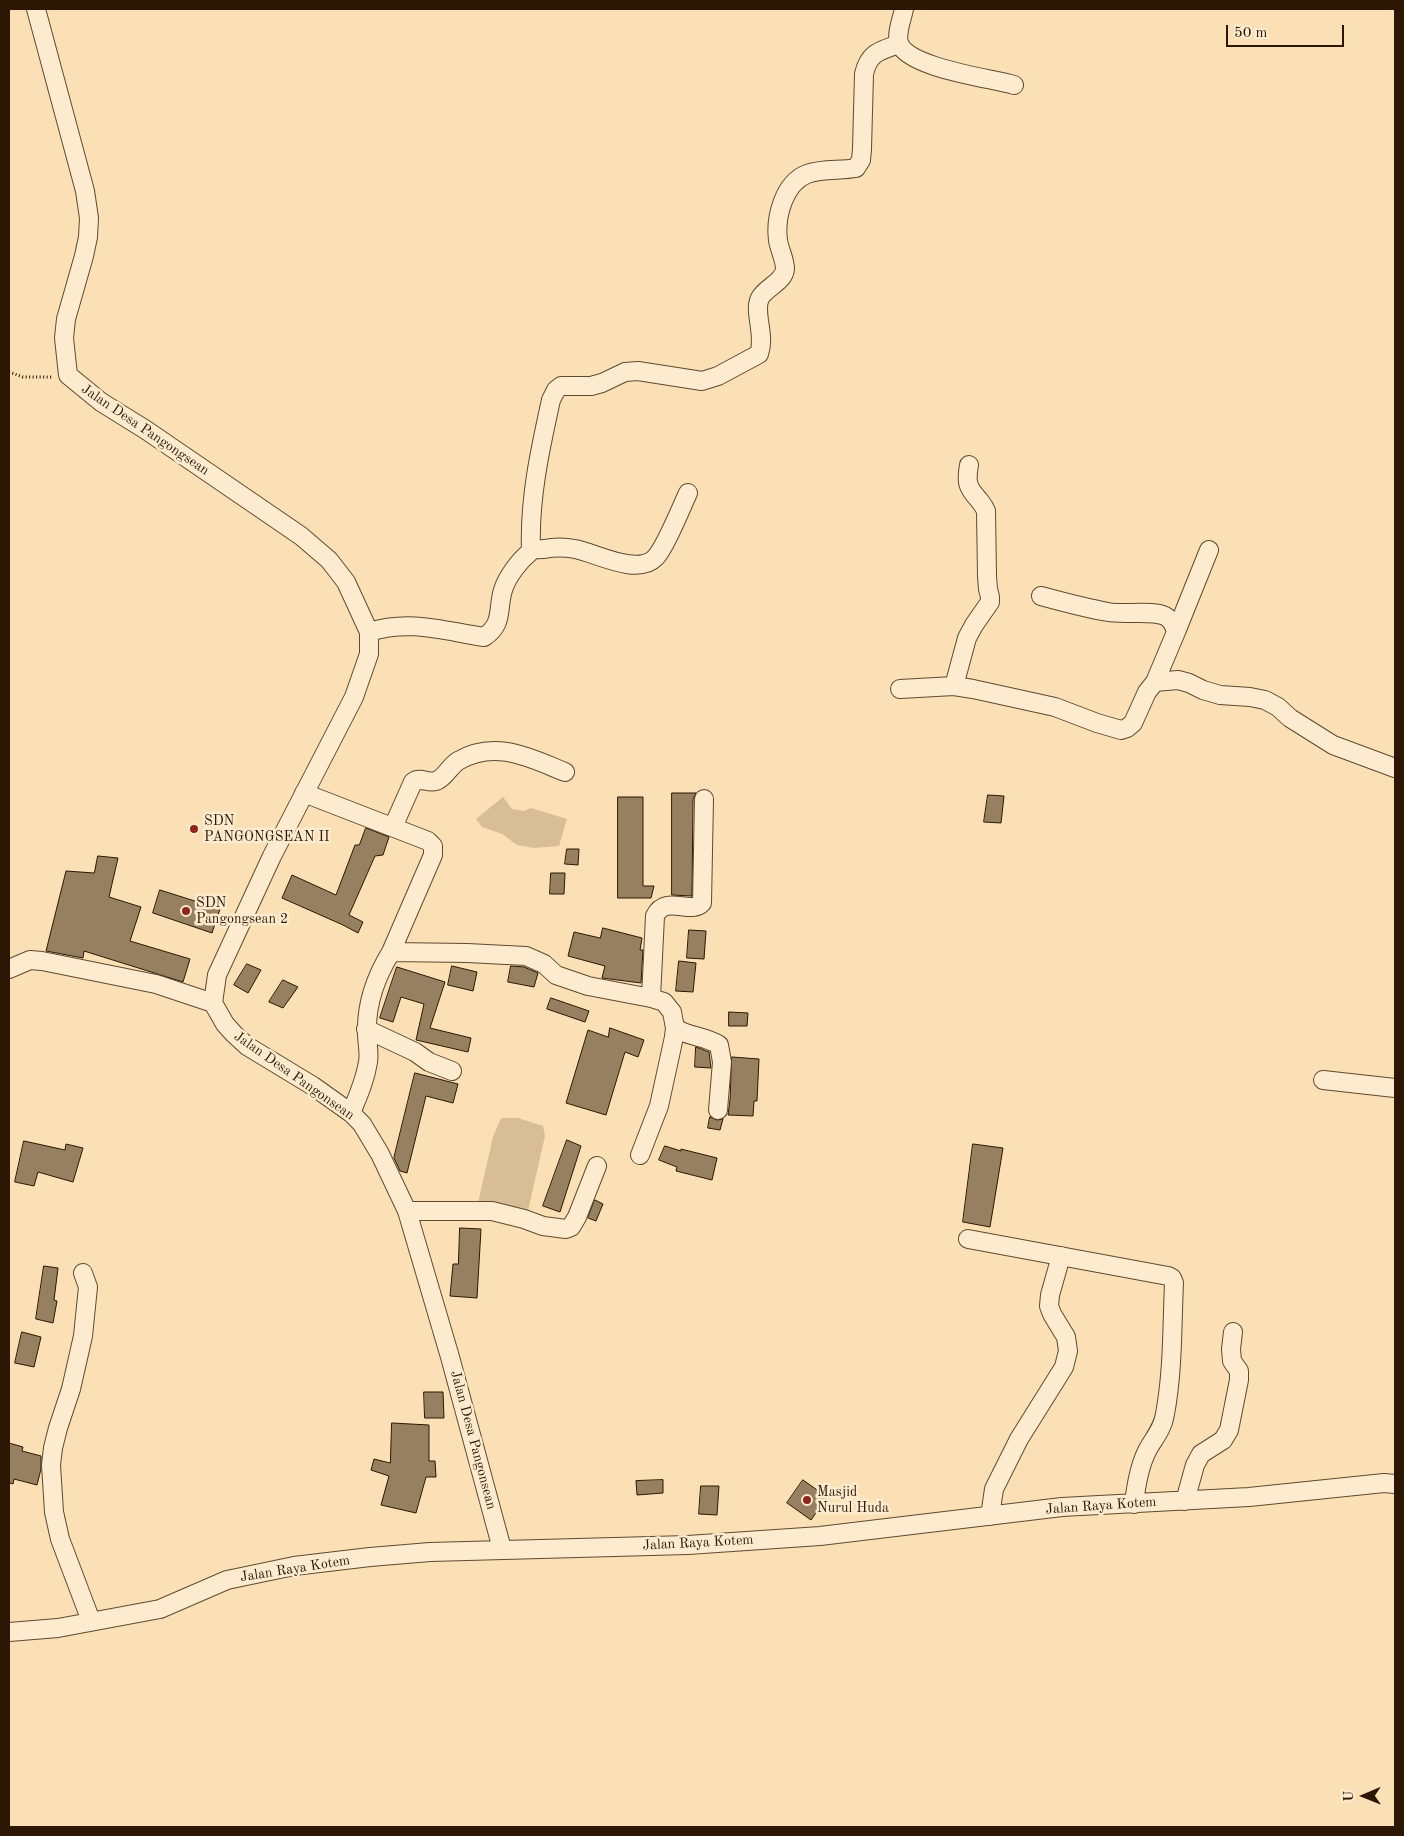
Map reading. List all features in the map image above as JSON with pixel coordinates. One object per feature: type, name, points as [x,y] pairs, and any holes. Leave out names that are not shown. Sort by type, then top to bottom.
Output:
[{"type":"street","name":"Jalan Desa Pangongsean","points":[[36,9],[85,191],[89,218],[84,256],[66,319],[64,338],[68,376],[101,402],[146,430],[301,536],[328,560],[346,582],[370,632],[369,654],[354,697],[304,793]]},
{"type":"street","points":[[904,9],[899,31],[900,44],[908,54],[918,60],[942,68],[1014,85]]},
{"type":"street","points":[[531,551],[531,510],[536,473],[551,400],[556,390],[561,386],[597,385],[625,372],[638,371],[702,380],[718,376],[759,354],[763,337],[759,299],[785,272],[785,264],[778,240],[777,224],[783,200],[796,180],[808,174],[822,170],[856,168],[862,150],[866,63],[874,54],[900,44]]},
{"type":"street","points":[[954,686],[968,638],[974,625],[990,602],[987,576],[986,510],[970,490],[967,478],[969,465]]},
{"type":"street","points":[[370,632],[401,625],[429,627],[484,637],[497,625],[503,589],[522,560],[531,551],[546,548],[574,549],[627,564],[645,564],[655,559],[661,550],[688,493]]},
{"type":"street","points":[[900,689],[954,686],[1025,699],[1055,707],[1121,730],[1127,728],[1133,723],[1147,692],[1155,682],[1208,550]]},
{"type":"street","points":[[1041,596],[1108,612],[1156,613],[1170,620],[1174,624],[1176,632]]},
{"type":"street","points":[[1155,682],[1178,680],[1220,695],[1265,700],[1333,745],[1395,768]]},
{"type":"street","points":[[394,827],[412,782],[420,779],[433,782],[440,779],[456,762],[475,753],[492,751],[513,752],[566,772]]},
{"type":"street","points":[[9,969],[30,960],[42,961],[156,984],[213,1003],[217,975],[272,856],[304,793],[428,841],[434,846],[433,855],[372,991],[366,1029],[368,1060],[364,1080],[351,1113]]},
{"type":"street","points":[[651,998],[655,916],[657,911],[667,906],[698,906],[702,903],[704,800]]},
{"type":"street","points":[[391,952],[526,956],[544,964],[556,974],[588,986],[664,1002],[672,1012],[675,1028],[659,1106],[640,1155]]},
{"type":"street","name":"Jalan Desa Pangonsean","points":[[213,1003],[230,1029],[247,1046],[314,1086],[351,1113],[362,1124],[380,1154],[407,1211],[450,1357],[502,1550]]},
{"type":"street","points":[[675,1028],[689,1036],[713,1041],[719,1045],[722,1062],[718,1110]]},
{"type":"street","points":[[366,1029],[415,1052],[429,1062],[452,1071]]},
{"type":"street","points":[[1323,1080],[1395,1088]]},
{"type":"street","points":[[407,1211],[492,1211],[543,1226],[566,1229],[571,1227],[577,1217],[597,1166]]},
{"type":"street","points":[[968,1238],[1172,1278],[1174,1283],[1171,1364],[1165,1415],[1160,1431],[1142,1462],[1136,1483],[1134,1504]]},
{"type":"street","points":[[990,1516],[994,1489],[1019,1439],[1064,1367],[1068,1351],[1066,1337],[1049,1306],[1050,1295],[1061,1256]]},
{"type":"street","points":[[83,1273],[88,1287],[83,1336],[71,1390],[53,1448],[51,1465],[54,1512],[60,1540],[91,1621]]},
{"type":"street","points":[[1185,1501],[1195,1465],[1201,1454],[1222,1440],[1229,1430],[1239,1380],[1239,1371],[1232,1361],[1233,1332]]},
{"type":"street","name":"Jalan Raya Kotem","points":[[9,1632],[58,1628],[160,1609],[227,1580],[294,1566],[430,1552],[698,1544],[865,1531],[1062,1507],[1249,1497],[1395,1484]]},
{"type":"path","points":[[9,372],[23,377],[68,376]]},
{"type":"shaded area","points":[[503,797],[512,809],[524,811],[531,808],[567,819],[559,846],[534,848],[517,845],[502,834],[482,827],[476,819]]},
{"type":"shaded area","points":[[501,1118],[518,1118],[543,1126],[545,1136],[527,1215],[478,1203],[493,1137]]},
{"type":"building","points":[[672,793],[696,793],[693,799],[692,896],[672,895]]},
{"type":"building","points":[[988,795],[1004,796],[1001,823],[984,822]]},
{"type":"building","points":[[618,797],[643,797],[643,886],[654,886],[651,898],[618,898]]},
{"type":"building","points":[[366,828],[389,837],[383,855],[375,856],[349,915],[363,922],[358,933],[282,898],[292,875],[336,895],[355,845],[359,845]]},
{"type":"building","points":[[567,849],[579,849],[578,865],[565,864]]},
{"type":"building","points":[[98,856],[118,858],[109,897],[141,907],[130,941],[190,959],[183,982],[84,951],[83,958],[46,951],[66,871],[94,873]]},
{"type":"building","points":[[551,873],[565,873],[564,894],[550,894]]},
{"type":"building","name":"SDN Pangongsean 2","points":[[160,890],[220,909],[212,933],[153,913]]},
{"type":"building","points":[[603,928],[642,938],[640,950],[643,950],[641,983],[602,978],[605,966],[568,956],[574,932],[600,938]]},
{"type":"building","points":[[689,930],[706,931],[704,959],[687,958]]},
{"type":"building","points":[[679,961],[696,963],[693,992],[676,991]]},
{"type":"building","points":[[247,964],[261,970],[248,993],[234,985]]},
{"type":"building","points":[[452,966],[477,972],[473,991],[448,985]]},
{"type":"building","points":[[511,966],[524,967],[538,973],[534,987],[508,982]]},
{"type":"building","points":[[397,967],[445,982],[430,1028],[471,1038],[468,1052],[416,1040],[424,1004],[401,997],[393,1022],[380,1018]]},
{"type":"building","points":[[283,980],[298,987],[283,1008],[269,1002]]},
{"type":"building","points":[[551,998],[589,1011],[585,1022],[547,1009]]},
{"type":"building","points":[[729,1012],[748,1013],[747,1026],[729,1026]]},
{"type":"building","points":[[610,1028],[644,1040],[638,1057],[625,1052],[606,1115],[566,1103],[588,1030],[608,1037]]},
{"type":"building","points":[[696,1047],[709,1052],[711,1068],[695,1067]]},
{"type":"building","points":[[732,1057],[759,1059],[757,1101],[754,1101],[753,1116],[728,1115]]},
{"type":"building","points":[[415,1073],[458,1084],[453,1103],[426,1096],[407,1173],[400,1171],[394,1158]]},
{"type":"building","points":[[710,1117],[717,1120],[723,1119],[720,1130],[708,1128]]},
{"type":"building","points":[[567,1140],[581,1146],[560,1212],[543,1206]]},
{"type":"building","points":[[24,1141],[65,1150],[66,1144],[83,1148],[73,1182],[38,1172],[34,1186],[15,1182]]},
{"type":"building","points":[[973,1144],[1003,1148],[990,1227],[963,1222]]},
{"type":"building","points":[[665,1146],[717,1158],[712,1180],[676,1171],[677,1167],[659,1160]]},
{"type":"building","points":[[595,1200],[603,1204],[596,1221],[588,1218]]},
{"type":"building","points":[[460,1228],[481,1229],[477,1298],[450,1296],[453,1264],[458,1264]]},
{"type":"building","points":[[44,1266],[58,1268],[54,1300],[57,1301],[53,1323],[36,1319]]},
{"type":"building","points":[[22,1332],[41,1337],[34,1367],[15,1363]]},
{"type":"building","points":[[424,1392],[443,1392],[444,1418],[425,1418]]},
{"type":"building","points":[[392,1423],[429,1425],[429,1461],[435,1461],[436,1477],[426,1477],[416,1513],[381,1505],[389,1476],[371,1470],[374,1459],[390,1463]]},
{"type":"building","points":[[9,1443],[23,1447],[22,1451],[41,1456],[41,1469],[37,1485],[14,1479],[13,1484],[9,1483]]},
{"type":"building","points":[[663,1480],[663,1493],[637,1495],[636,1481]]},
{"type":"building","name":"Masjid Nurul Huda","points":[[803,1480],[827,1497],[811,1520],[787,1503]]},
{"type":"building","points":[[701,1486],[719,1486],[717,1515],[699,1514]]},
{"type":"place","name":"SDN PANGONGSEAN II","points":[[194,829]]},
{"type":"place","name":"SDN Pangongsean 2","points":[[186,911]]},
{"type":"place","name":"Masjid Nurul Huda","points":[[807,1500]]}]
